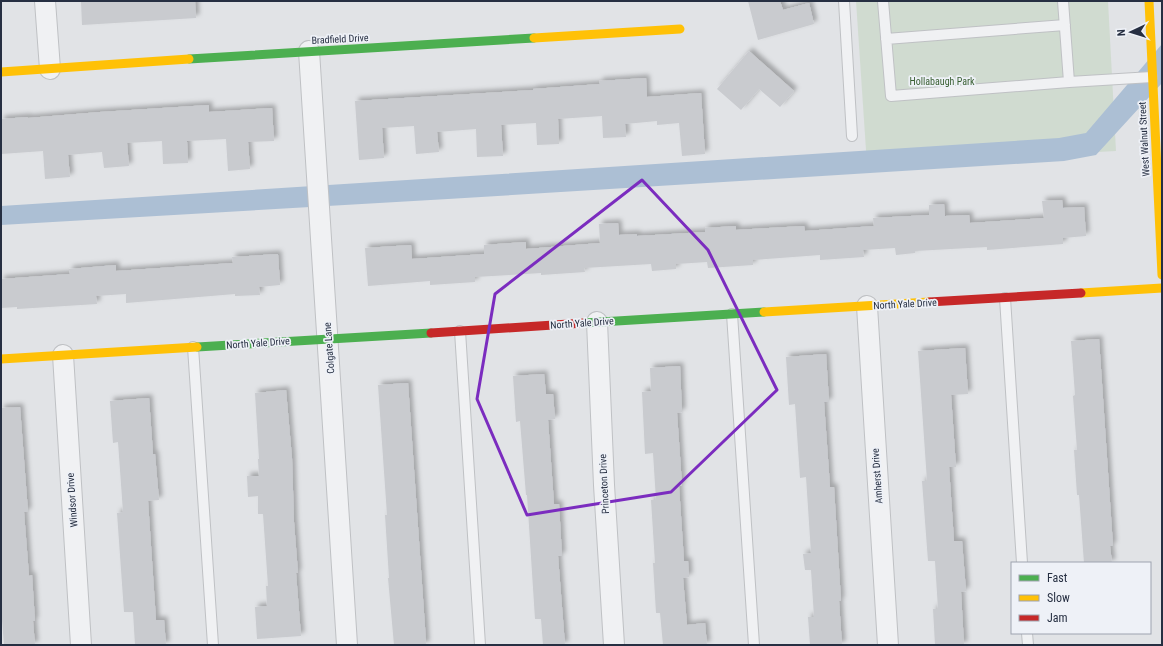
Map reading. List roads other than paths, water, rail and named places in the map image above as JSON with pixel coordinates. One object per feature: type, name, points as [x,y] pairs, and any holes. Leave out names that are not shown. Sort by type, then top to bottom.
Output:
[{"type":"street","points":[[45,1],[50,69]]},
{"type":"street","name":"West Walnut Street","points":[[1149,1],[1152,77],[1159,165],[1162,275]]},
{"type":"street","name":"Bradfield Drive","points":[[1,72],[309,51],[680,29]]},
{"type":"street","name":"Colgate Lane","points":[[309,51],[347,645]]},
{"type":"street","name":"North Yale Drive","points":[[1,359],[1162,288]]},
{"type":"street","name":"Amherst Drive","points":[[867,306],[888,645]]},
{"type":"street","name":"Princeton Drive","points":[[597,322],[604,486],[614,645]]},
{"type":"street","name":"Windsor Drive","points":[[63,355],[81,645]]},
{"type":"lane","points":[[844,1],[852,136]]},
{"type":"lane","points":[[883,1],[891,96],[1152,77]]},
{"type":"lane","points":[[1064,1],[1069,82]]},
{"type":"lane","points":[[886,39],[1065,25]]},
{"type":"lane","points":[[1005,298],[1022,562]]},
{"type":"lane","points":[[732,314],[754,645]]},
{"type":"lane","points":[[460,331],[480,645]]},
{"type":"lane","points":[[193,347],[213,645]]},
{"type":"lane","points":[[1027,634],[1028,645]]},
{"type":"water","points":[[1162,44],[1162,83],[1096,155],[1064,161],[1,225],[1,206],[1059,138],[1086,133]]},
{"type":"park label","name":"Hollabaugh Park","points":[[942,81]]}]
